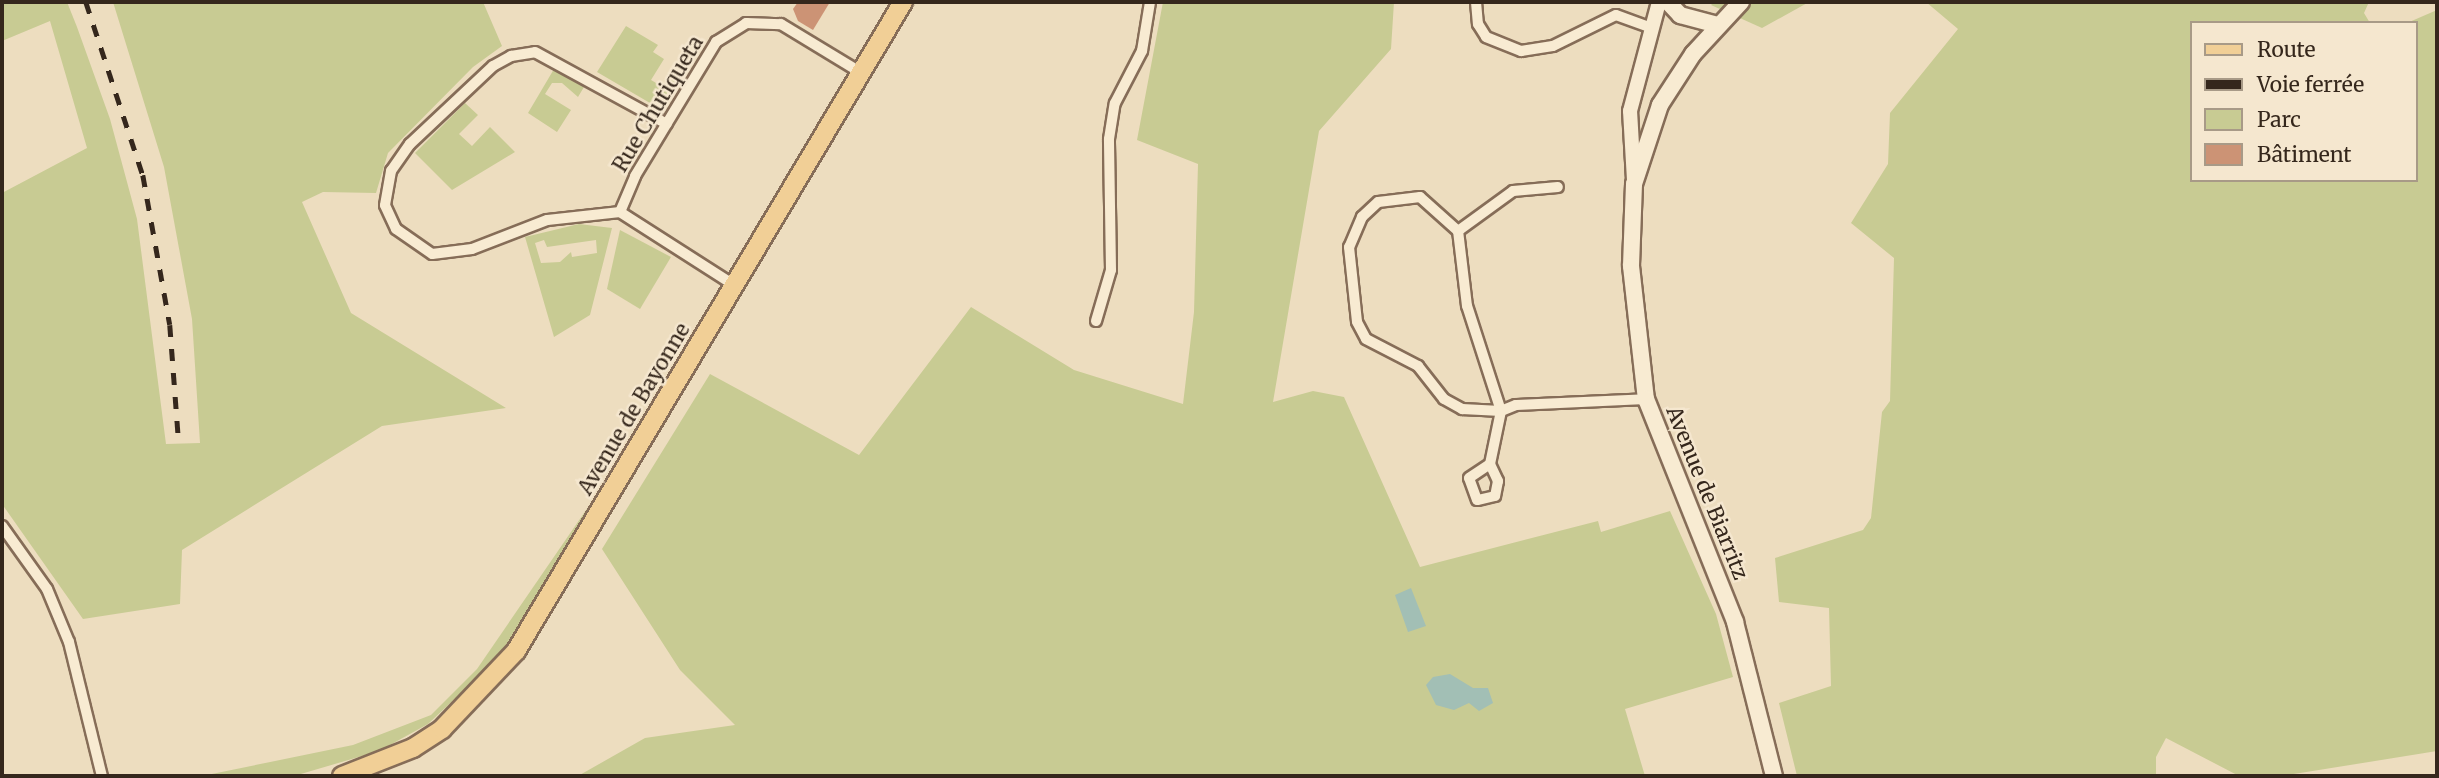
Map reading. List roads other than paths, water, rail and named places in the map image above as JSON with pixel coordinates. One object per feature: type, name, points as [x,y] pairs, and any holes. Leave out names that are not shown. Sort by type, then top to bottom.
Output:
[{"type":"main road","points":[[1668,2],[1680,15],[1717,25]]},
{"type":"main road","name":"Avenue de Biarritz","points":[[1741,2],[1717,25],[1660,105],[1634,184],[1631,266],[1646,399],[1735,622],[1774,776]]},
{"type":"main road","name":"Avenue de Bayonne","points":[[342,776],[414,748],[442,729],[516,651],[860,72],[895,4]]},
{"type":"street","points":[[1096,321],[1111,270],[1113,115],[1142,51],[1150,2]]},
{"type":"street","points":[[1476,2],[1478,24],[1486,37],[1521,51],[1553,46],[1616,15],[1651,28]]},
{"type":"street","points":[[1614,2],[1616,15]]},
{"type":"street","points":[[1634,184],[1628,131],[1658,2]]},
{"type":"street","name":"Rue Chutiqueta","points":[[620,212],[635,176],[716,42],[746,23],[781,24],[860,72]]},
{"type":"street","points":[[667,124],[535,52],[511,56],[493,66],[410,144],[391,171],[385,205],[396,229],[432,254],[472,249],[547,220],[620,212],[734,285]]},
{"type":"street","points":[[1458,230],[1513,191],[1558,187]]},
{"type":"street","points":[[1490,464],[1501,411],[1468,306],[1458,230],[1420,197],[1378,202],[1362,217],[1349,247],[1357,322],[1366,339],[1419,366],[1444,399],[1462,409],[1501,411],[1516,405],[1646,399]]},
{"type":"street","points":[[2,526],[47,589],[69,642],[100,775]]},
{"type":"water","points":[[1411,588],[1426,626],[1408,632],[1395,595]]},
{"type":"water","points":[[1450,674],[1473,688],[1488,688],[1493,703],[1479,711],[1469,703],[1454,710],[1436,705],[1426,685],[1433,677]]},
{"type":"railway","points":[[86,2],[143,175],[170,325],[179,444]]}]
